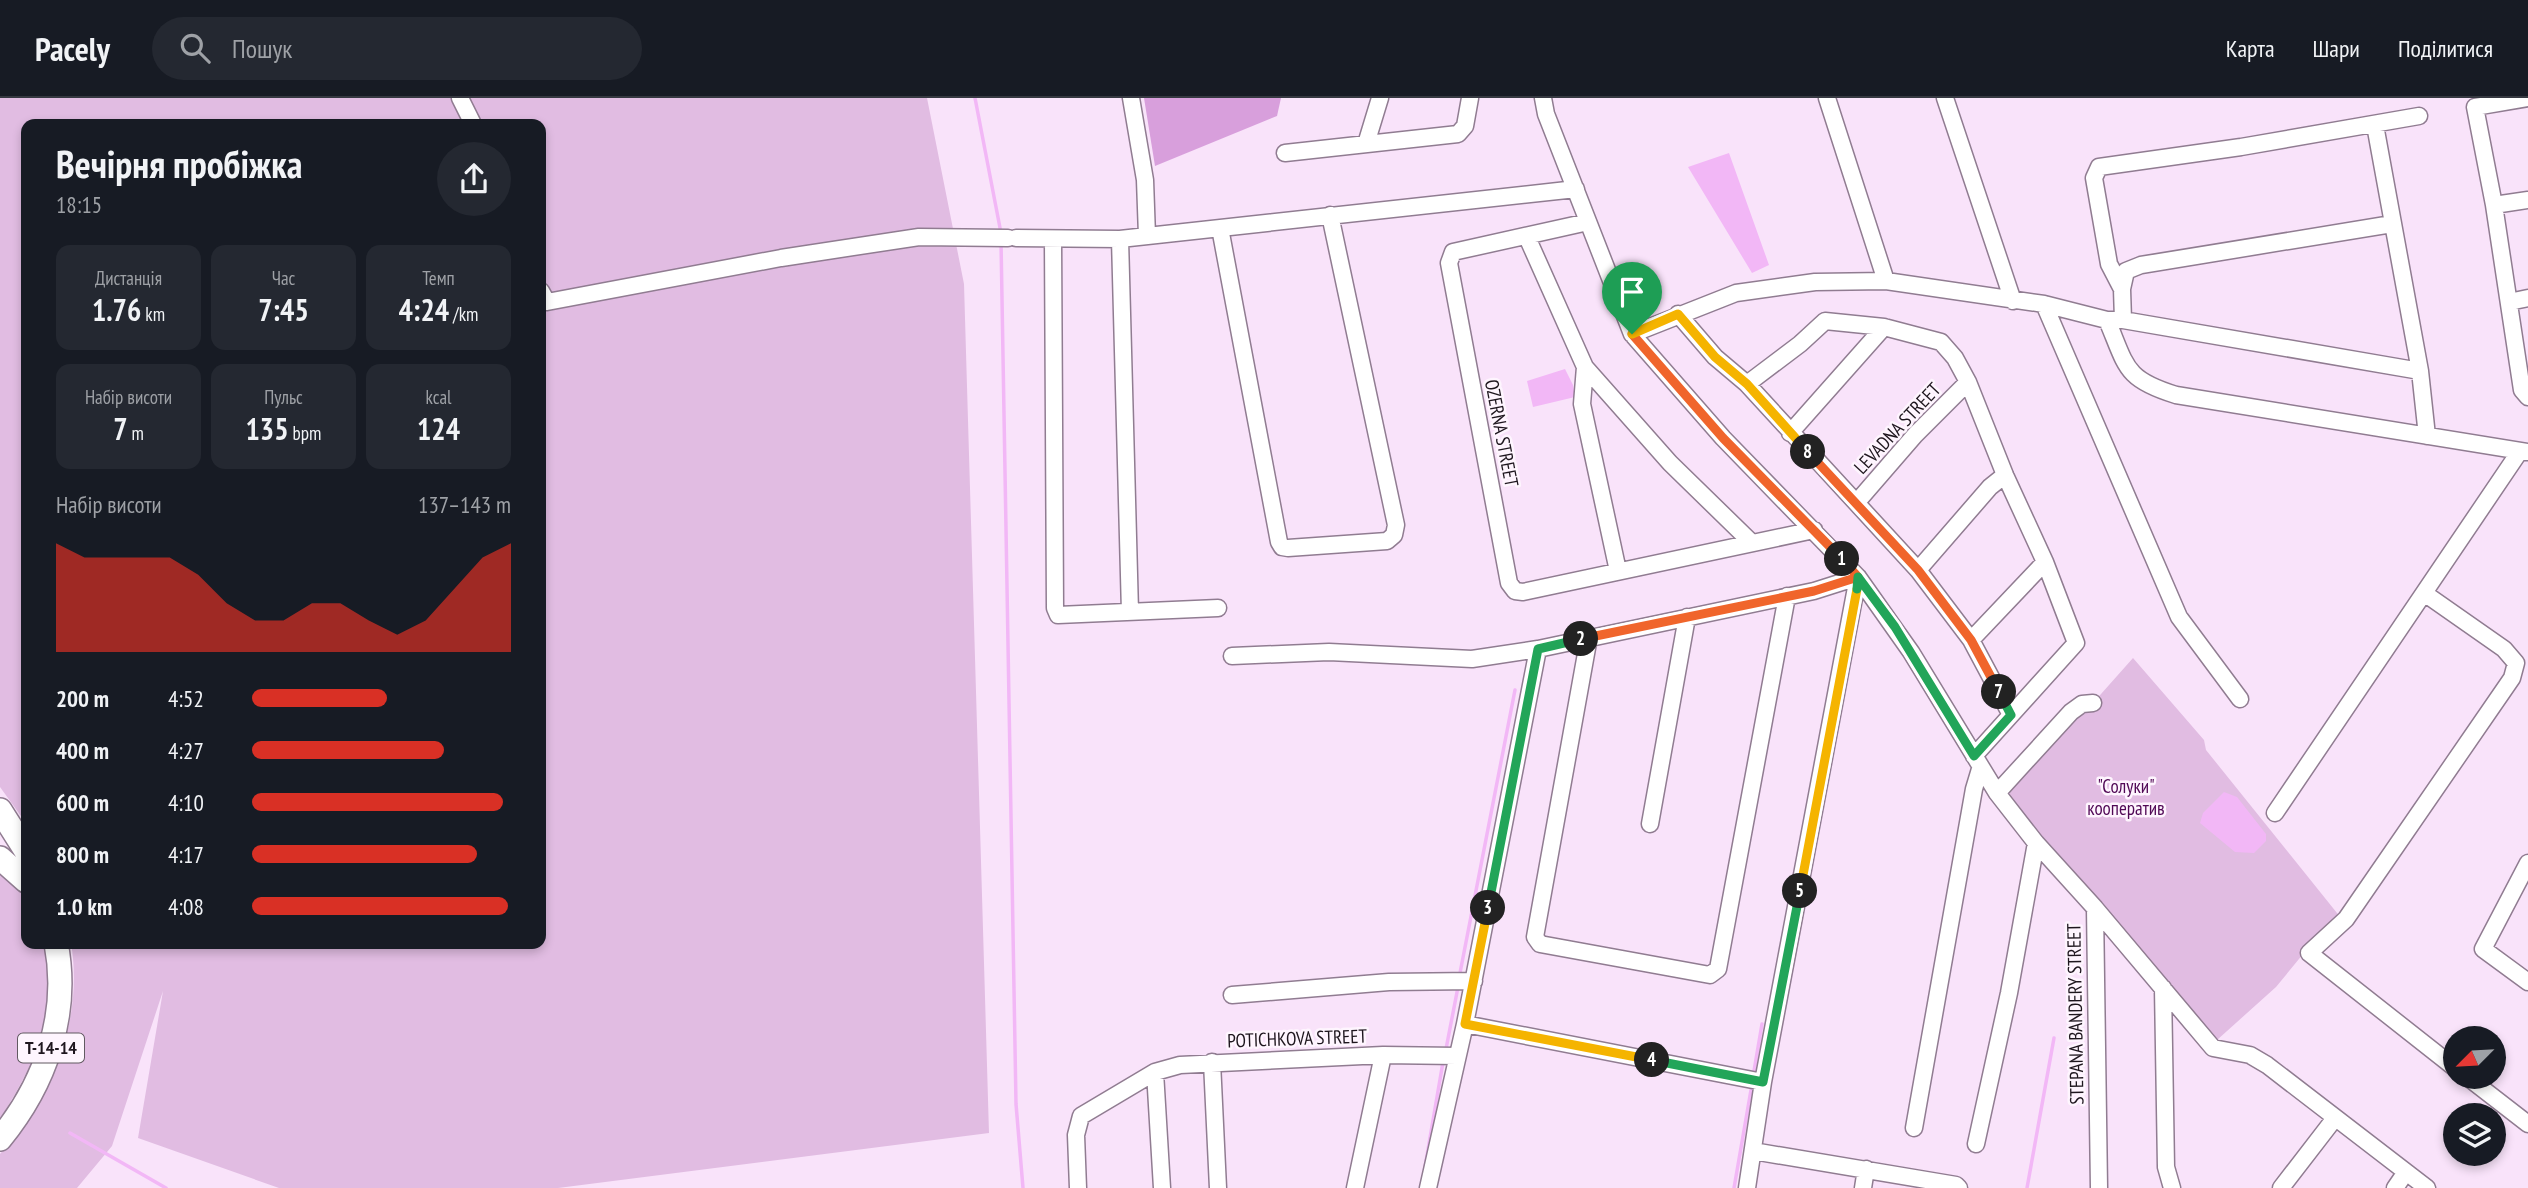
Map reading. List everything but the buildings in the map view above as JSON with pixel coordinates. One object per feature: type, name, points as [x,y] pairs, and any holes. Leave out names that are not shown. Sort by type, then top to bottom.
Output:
[{"type":"highway","points":[[0,810],[21,843]]},
{"type":"highway","points":[[0,858],[21,877]]},
{"type":"highway","name":"Т-14-14","points":[[0,1139],[28,1100],[41,1076],[52,1044],[59,1002],[56,949]]},
{"type":"street","points":[[460,98],[470,119]]},
{"type":"street","points":[[1130,98],[1145,180],[1147,236]]},
{"type":"street","points":[[1366,144],[1380,98]]},
{"type":"street","points":[[1285,153],[1458,134],[1465,126],[1470,98]]},
{"type":"street","name":"STEPANA BANDERY STREET","points":[[1543,98],[1546,114],[1632,334],[1723,438],[1858,577],[1895,627],[1997,793],[2036,843],[2095,908],[2096,1187]]},
{"type":"street","points":[[1826,98],[1886,281]]},
{"type":"street","points":[[1945,98],[2013,302]]},
{"type":"street","points":[[2528,98],[2475,107],[2494,205],[2522,390],[2528,397]]},
{"type":"street","points":[[2122,289],[2109,264],[2094,178],[2099,167],[2419,117]]},
{"type":"street","points":[[2375,125],[2420,371],[2427,436]]},
{"type":"street","points":[[546,300],[781,258],[919,237],[1120,239],[1576,190]]},
{"type":"street","points":[[2494,205],[2528,200]]},
{"type":"street","points":[[1220,228],[1279,542],[1282,547],[1287,548],[1387,541],[1394,535],[1395,525],[1330,215]]},
{"type":"street","name":"OZERNA STREET","points":[[1588,222],[1453,252],[1448,263],[1509,583],[1515,591],[1524,592],[1814,530]]},
{"type":"street","points":[[2275,813],[2524,451],[2197,399],[2149,387],[2128,371],[2115,320],[2126,271],[2132,267],[2392,224]]},
{"type":"street","points":[[1527,237],[1585,367],[1639,430],[1718,512],[1752,543]]},
{"type":"street","points":[[1053,239],[1055,608],[1058,615],[1218,608]]},
{"type":"street","points":[[1120,239],[1130,612]]},
{"type":"street","points":[[1632,334],[1736,293],[1815,282],[1886,281],[2013,302],[2044,304],[2115,320],[2420,371]]},
{"type":"street","points":[[2509,302],[2528,298]]},
{"type":"street","points":[[2044,304],[2179,617],[2240,699]]},
{"type":"street","name":"LEVADNA STREET","points":[[1678,314],[1715,357],[1747,384],[1918,570],[1971,640],[2011,715]]},
{"type":"street","name":"LEVADNA STREET","points":[[1747,384],[1800,344],[1825,321],[1884,327],[1941,342],[1955,358],[1968,382],[2005,475],[2045,562],[2076,643],[2011,715],[1977,763]]},
{"type":"street","points":[[1790,433],[1884,327]]},
{"type":"street","points":[[1585,367],[1582,404],[1618,571]]},
{"type":"street","name":"LEVADNA STREET","points":[[1857,502],[1916,435],[1968,382]]},
{"type":"street","points":[[1918,570],[1990,487],[2005,475]]},
{"type":"street","points":[[1971,640],[2045,562]]},
{"type":"street","points":[[1232,656],[1329,652],[1472,659],[1538,649],[1787,596],[1858,577],[1763,1082],[1747,1188]]},
{"type":"street","points":[[2424,593],[2504,649],[2516,663],[2512,678],[2346,919],[2309,953],[2443,1059]]},
{"type":"street","points":[[1589,637],[1535,937],[1539,944],[1710,975],[1718,969],[1787,596]]},
{"type":"street","points":[[1650,824],[1687,617]]},
{"type":"street","points":[[1429,1188],[1474,981],[1538,649]]},
{"type":"street","points":[[1997,793],[2071,712],[2082,704],[2093,703]]},
{"type":"street","points":[[1914,1128],[1977,763]]},
{"type":"street","points":[[1976,1144],[2009,993],[2036,843]]},
{"type":"street","points":[[2528,863],[2483,949],[2528,982]]},
{"type":"street","points":[[2095,908],[2213,1048],[2250,1055],[2267,1065],[2427,1188]]},
{"type":"street","points":[[1232,995],[1389,982],[1474,981]]},
{"type":"street","points":[[2163,989],[2166,1167],[2172,1188]]},
{"type":"street","points":[[1465,1024],[1763,1082]]},
{"type":"street","name":"POTICHKOVA STREET","points":[[1078,1188],[1076,1135],[1081,1116],[1155,1072],[1180,1065],[1212,1062],[1383,1055],[1457,1056]]},
{"type":"street","name":"POTICHKOVA STREET","points":[[1355,1188],[1383,1055]]},
{"type":"street","name":"POTICHKOVA STREET","points":[[1212,1062],[1218,1188]]},
{"type":"street","points":[[1155,1072],[1162,1188]]},
{"type":"street","points":[[2483,1089],[2528,1124]]},
{"type":"street","points":[[2281,1188],[2335,1118]]},
{"type":"street","points":[[1753,1151],[1956,1185],[1959,1188]]},
{"type":"street","points":[[1863,1188],[1866,1169]]},
{"type":"street","points":[[2395,1188],[2406,1172]]},
{"type":"green space","points":[[0,98],[927,98],[964,284],[989,1133],[558,1188],[279,1188],[138,1138],[163,991],[112,1146],[77,1188],[0,1188],[0,1154],[35,1108],[60,1056],[73,1001],[72,949],[546,949],[546,119],[21,119],[21,816],[0,787]]},
{"type":"green space","name":"\"Солуки\" кооператив","points":[[2133,658],[2204,740],[2206,750],[2341,918],[2308,948],[2276,987],[2217,1040],[2212,1040],[2004,794],[2077,710],[2093,703]]},
{"type":"green space","points":[[0,868],[21,888],[21,949],[46,949],[49,992],[41,1036],[34,1056],[0,1119]]},
{"type":"shaded area","points":[[1144,98],[1281,98],[1277,116],[1155,166]]},
{"type":"shaded area","points":[[1729,153],[1769,265],[1752,273],[1688,167]]},
{"type":"shaded area","points":[[1565,369],[1573,385],[1575,397],[1533,407],[1527,381]]},
{"type":"shaded area","points":[[2224,792],[2237,797],[2266,834],[2266,841],[2254,853],[2235,852],[2200,823],[2203,813]]},
{"type":"waterway","points":[[975,98],[1001,233]]},
{"type":"waterway","points":[[1001,241],[1016,1104],[1023,1188]]},
{"type":"waterway","points":[[1460,973],[1515,690]]},
{"type":"waterway","points":[[1446,1049],[1458,987]]},
{"type":"waterway","points":[[1754,1071],[1762,1024]]},
{"type":"waterway","points":[[2027,1188],[2054,1038]]},
{"type":"waterway","points":[[1425,1167],[1443,1062]]},
{"type":"waterway","points":[[1734,1188],[1751,1090]]},
{"type":"waterway","points":[[70,1133],[166,1188]]},
{"type":"route","points":[[1632,334],[1678,314],[1715,357],[1747,384],[1918,570],[1971,640],[2011,715],[1974,756],[1895,627],[1858,577],[1763,1082],[1465,1024],[1538,649],[1814,591],[1858,577],[1723,438],[1632,334]]}]
